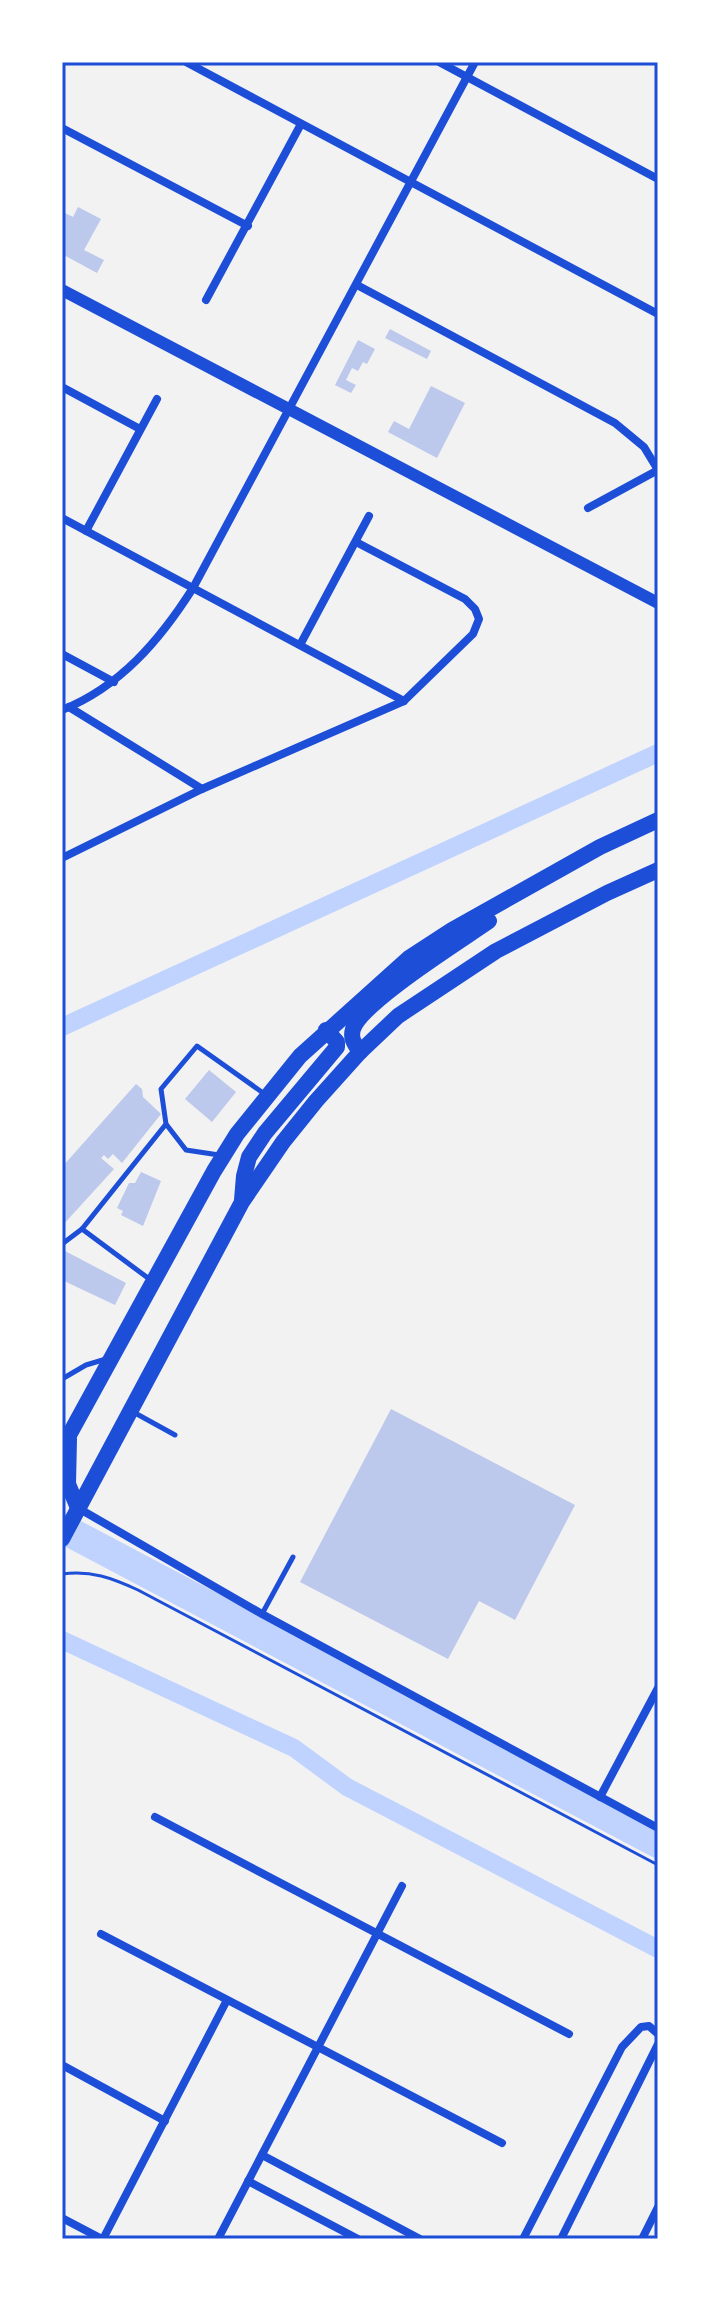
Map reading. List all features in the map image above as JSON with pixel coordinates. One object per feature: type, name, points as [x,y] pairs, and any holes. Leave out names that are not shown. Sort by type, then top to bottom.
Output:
[{"type":"main road","points":[[76,1511],[68,1484],[66,1440],[223,1156],[266,1096],[326,1030],[409,958],[452,930],[600,847],[658,820]]},
{"type":"main road","points":[[62,1539],[242,1202],[283,1142],[360,1052],[398,1016],[496,951],[658,870]]},
{"type":"main road","points":[[360,1052],[352,1041],[352,1030],[360,1017],[422,965],[488,922],[502,904]]},
{"type":"main road","points":[[242,1202],[249,1157],[265,1133],[337,1047],[337,1042],[326,1030]]},
{"type":"street","points":[[186,62],[658,314]]},
{"type":"street","points":[[439,62],[658,179]]},
{"type":"street","points":[[66,709],[114,682],[172,622],[475,62]]},
{"type":"street","points":[[206,300],[301,124]]},
{"type":"street","points":[[62,128],[248,226]]},
{"type":"street","points":[[357,285],[615,423],[644,447],[658,470],[588,508]]},
{"type":"street","points":[[62,290],[658,603]]},
{"type":"street","points":[[62,387],[140,429]]},
{"type":"street","points":[[86,531],[157,399]]},
{"type":"street","points":[[300,645],[369,516]]},
{"type":"street","points":[[62,518],[404,701]]},
{"type":"street","points":[[62,858],[202,789],[404,701],[473,634],[479,619],[475,609],[465,599],[356,542]]},
{"type":"street","points":[[62,654],[114,682]]},
{"type":"street","points":[[66,709],[202,789]]},
{"type":"street","points":[[76,1511],[658,1828]]},
{"type":"street","points":[[600,1797],[658,1688]]},
{"type":"street","points":[[155,1817],[569,2034]]},
{"type":"street","points":[[218,2239],[402,1886]]},
{"type":"street","points":[[101,1934],[502,2143]]},
{"type":"street","points":[[62,2218],[102,2239],[227,2000]]},
{"type":"street","points":[[523,2239],[622,2047],[641,2027],[649,2026],[658,2034]]},
{"type":"street","points":[[561,2239],[658,2044]]},
{"type":"street","points":[[62,2065],[165,2121]]},
{"type":"street","points":[[262,2155],[420,2239]]},
{"type":"street","points":[[248,2181],[358,2239]]},
{"type":"street","points":[[642,2239],[658,2207]]},
{"type":"lane","points":[[643,596],[658,590]]},
{"type":"lane","points":[[223,1156],[186,1150],[166,1124],[161,1089],[197,1046],[266,1096]]},
{"type":"lane","points":[[62,1244],[82,1229],[166,1124]]},
{"type":"lane","points":[[82,1229],[153,1281]]},
{"type":"lane","points":[[62,1379],[86,1365],[111,1358]]},
{"type":"lane","points":[[130,1410],[175,1435]]},
{"type":"lane","points":[[262,1614],[293,1557]]},
{"type":"path","points":[[62,1574],[89,1572],[138,1590],[658,1865]]},
{"type":"building","points":[[78,207],[101,219],[84,250],[104,260],[97,273],[62,254],[62,214],[73,217]]},
{"type":"building","points":[[390,329],[431,351],[427,359],[385,338]]},
{"type":"building","points":[[358,340],[375,349],[367,364],[363,362],[358,371],[352,368],[346,380],[356,385],[351,393],[335,385]]},
{"type":"building","points":[[431,386],[465,403],[437,458],[388,432],[394,421],[409,429]]},
{"type":"building","points":[[209,1070],[236,1092],[212,1122],[185,1099]]},
{"type":"building","points":[[136,1084],[142,1089],[143,1097],[161,1114],[122,1163],[113,1154],[108,1159],[104,1155],[101,1158],[114,1169],[62,1226],[62,1167]]},
{"type":"building","points":[[141,1172],[161,1181],[143,1226],[121,1215],[123,1211],[117,1208],[129,1183],[135,1183]]},
{"type":"building","points":[[65,1251],[126,1283],[115,1305],[62,1280]]},
{"type":"building","points":[[391,1409],[575,1505],[515,1620],[479,1601],[448,1659],[300,1582]]},
{"type":"waterway","points":[[62,1027],[658,753]]},
{"type":"waterway","points":[[62,1528],[658,1843]]},
{"type":"waterway","points":[[62,1640],[294,1748],[347,1787],[658,1949]]}]
